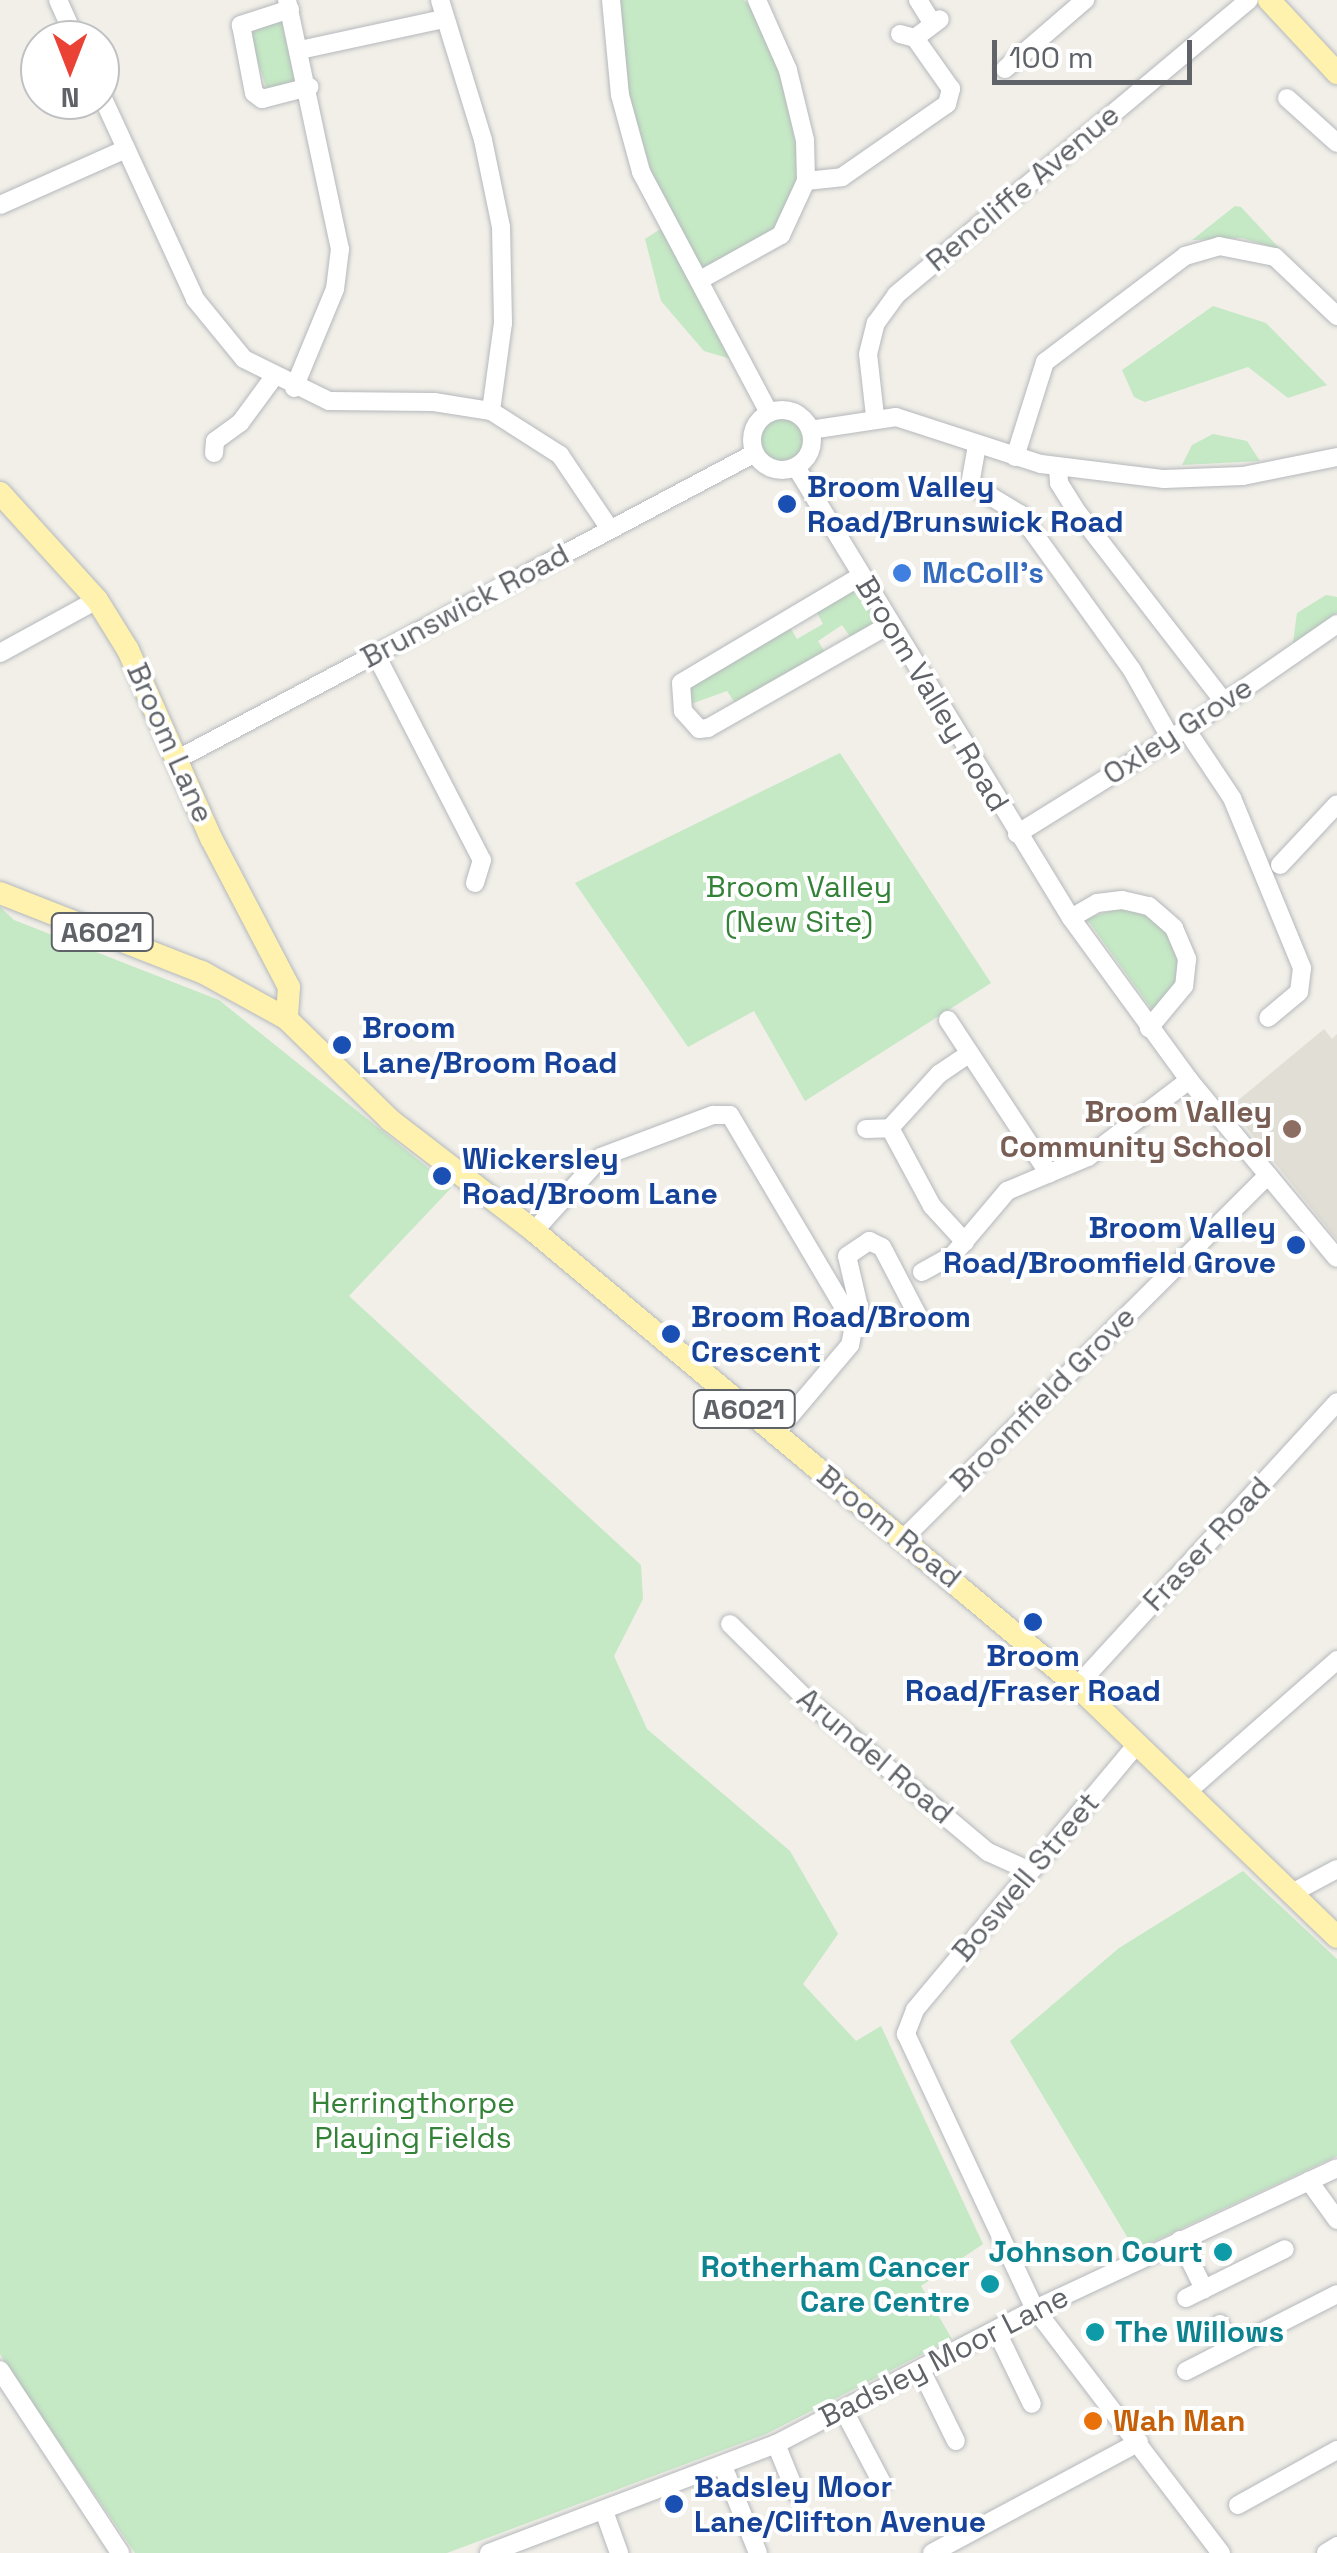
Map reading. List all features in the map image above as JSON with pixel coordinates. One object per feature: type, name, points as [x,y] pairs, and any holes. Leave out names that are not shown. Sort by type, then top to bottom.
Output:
[{"type":"main road","points":[[1268,0],[1337,73]]},
{"type":"main road","name":"Broom Lane","points":[[0,493],[97,600],[128,650],[176,760],[289,987],[288,1019]]},
{"type":"main road","name":"A6021","points":[[0,893],[202,972],[288,1019]]},
{"type":"main road","name":"Broom Road","points":[[288,1019],[390,1120],[534,1232],[904,1538],[1076,1686],[1337,1937]]},
{"type":"street","points":[[440,0],[443,20],[484,140],[501,227],[503,323],[490,411]]},
{"type":"street","points":[[611,0],[615,62],[634,151],[769,413]]},
{"type":"street","points":[[700,280],[781,234],[806,180],[805,140],[788,70],[757,0]]},
{"type":"street","points":[[806,180],[842,177],[946,104],[950,89],[908,36],[936,22],[918,0]]},
{"type":"street","points":[[1005,69],[1085,0]]},
{"type":"street","name":"Rencliffe Avenue","points":[[876,416],[868,354],[876,324],[896,294],[1250,0]]},
{"type":"street","points":[[294,388],[339,270],[334,202],[309,87],[288,4],[240,25],[254,93],[262,99],[309,87]]},
{"type":"street","points":[[300,50],[443,20]]},
{"type":"street","points":[[1287,98],[1337,142]]},
{"type":"street","points":[[113,120],[204,316],[244,359],[294,388],[348,404],[434,402],[490,411],[560,455],[610,529]]},
{"type":"street","points":[[0,205],[126,149]]},
{"type":"street","points":[[1015,457],[1045,362],[1185,256],[1219,246],[1275,257],[1337,316]]},
{"type":"street","points":[[214,453],[215,441],[240,423],[272,378]]},
{"type":"street","points":[[789,411],[810,430],[812,447],[796,467],[768,467],[755,453],[752,435],[769,413],[789,411]]},
{"type":"street","points":[[810,430],[876,416],[912,421],[1058,468],[1218,478],[1337,457]]},
{"type":"street","points":[[977,445],[970,484],[1020,514],[1179,734],[1232,798],[1302,968],[1299,992],[1268,1018]]},
{"type":"street","name":"Brunswick Road","points":[[176,760],[755,453]]},
{"type":"street","name":"Broom Valley Road","points":[[796,467],[1071,918],[1189,1080],[1337,1258]]},
{"type":"street","points":[[1058,468],[1059,482],[1078,513],[1224,702]]},
{"type":"street","points":[[861,576],[681,682],[683,711],[698,729],[708,728],[890,624]]},
{"type":"street","points":[[0,654],[97,600]]},
{"type":"street","name":"Oxley Grove","points":[[1017,834],[1179,734],[1337,624]]},
{"type":"street","points":[[376,653],[482,860],[475,883]]},
{"type":"street","points":[[1280,865],[1337,804]]},
{"type":"street","points":[[1071,918],[1097,903],[1122,900],[1149,906],[1174,928],[1186,959],[1184,986],[1149,1028]]},
{"type":"street","points":[[948,1020],[1050,1174]]},
{"type":"street","points":[[866,1129],[890,1128],[938,1074],[969,1054]]},
{"type":"street","points":[[922,1272],[965,1242],[994,1200],[1102,1148],[1189,1080]]},
{"type":"street","points":[[534,1232],[601,1157],[725,1113],[854,1325]]},
{"type":"street","points":[[890,1128],[932,1206],[965,1242]]},
{"type":"street","name":"Broomfield Grove","points":[[904,1538],[1268,1175]]},
{"type":"street","points":[[774,1434],[850,1345],[858,1307],[848,1256],[869,1241],[882,1247],[917,1314]]},
{"type":"street","name":"Fraser Road","points":[[1076,1686],[1337,1402]]},
{"type":"street","name":"Arundel Road","points":[[730,1624],[809,1702],[988,1852],[1030,1871]]},
{"type":"street","points":[[1186,1792],[1337,1660]]},
{"type":"street","name":"Boswell Street","points":[[1035,2309],[906,2034],[914,2010],[1138,1744]]},
{"type":"street","points":[[1292,1893],[1337,1870]]},
{"type":"street","name":"Badsley Moor Lane","points":[[489,2553],[776,2444],[1035,2309],[1337,2168]]},
{"type":"street","points":[[1310,2181],[1337,2220]]},
{"type":"street","points":[[1180,2240],[1204,2289]]},
{"type":"street","points":[[1186,2298],[1285,2248]]},
{"type":"street","points":[[1186,2371],[1337,2294]]},
{"type":"street","points":[[1035,2309],[1221,2553]]},
{"type":"street","points":[[1220,2324],[1231,2348]]},
{"type":"street","points":[[996,2330],[1032,2404]]},
{"type":"street","points":[[921,2370],[956,2441]]},
{"type":"street","points":[[1,2376],[120,2553]]},
{"type":"street","points":[[843,2409],[882,2483]]},
{"type":"street","points":[[932,2553],[1139,2442]]},
{"type":"street","points":[[776,2444],[796,2493]]},
{"type":"street","points":[[1238,2505],[1337,2450]]},
{"type":"street","points":[[723,2466],[758,2553]]},
{"type":"street","points":[[604,2511],[618,2553]]},
{"type":"street","points":[[1326,2553],[1337,2546]]},
{"type":"shaded area","name":"Broom Valley Community School","points":[[1324,1029],[1332,1039],[1337,1034],[1337,1240],[1230,1107]]},
{"type":"green space","points":[[620,0],[744,0],[760,16],[780,71],[801,171],[780,225],[710,268],[700,266],[654,181],[626,85]]},
{"type":"green space","points":[[281,20],[296,81],[267,90],[250,37],[256,28]]},
{"type":"green space","points":[[1235,206],[1241,207],[1281,250],[1242,238],[1192,240]]},
{"type":"green space","points":[[662,228],[731,359],[704,351],[661,301],[645,239]]},
{"type":"green space","points":[[1213,306],[1266,323],[1327,385],[1288,398],[1248,367],[1145,402],[1134,397],[1122,370]]},
{"type":"green space","points":[[783,417],[800,423],[806,440],[800,457],[783,463],[766,457],[760,440],[766,423]]},
{"type":"green space","points":[[1213,434],[1247,441],[1260,461],[1182,465],[1192,445]]},
{"type":"green space","points":[[859,586],[875,623],[851,638],[842,625],[818,641],[826,654],[737,706],[727,691],[691,704],[690,682],[788,624],[797,639],[823,624],[815,609]]},
{"type":"green space","points":[[1326,595],[1337,597],[1337,613],[1293,643],[1297,613]]},
{"type":"green space","name":"Broom Valley (New Site)","points":[[840,753],[991,983],[805,1101],[754,1011],[688,1047],[575,883]]},
{"type":"green space","name":"Herringthorpe Playing Fields","points":[[0,907],[14,920],[219,1000],[452,1187],[349,1296],[641,1565],[643,1599],[614,1656],[647,1729],[790,1851],[838,1934],[803,1984],[856,2041],[881,2026],[983,2244],[921,2286],[952,2339],[766,2434],[447,2553],[135,2553],[10,2371],[0,2354]]},
{"type":"green space","points":[[1125,907],[1163,923],[1181,952],[1177,989],[1156,1015],[1086,918]]},
{"type":"green space","points":[[1243,1871],[1337,1959],[1337,2156],[1135,2250],[1010,2041],[1119,1948]]},
{"type":"place","name":"Broom Valley Road/Brunswick Road","points":[[787,504]]},
{"type":"place","name":"McColl's","points":[[902,573]]},
{"type":"place","name":"Broom Lane/Broom Road","points":[[342,1045]]},
{"type":"place","name":"Broom Valley Community School","points":[[1292,1129]]},
{"type":"place","name":"Wickersley Road/Broom Lane","points":[[442,1176]]},
{"type":"place","name":"Broom Valley Road/Broomfield Grove","points":[[1296,1245]]},
{"type":"place","name":"Broom Road/Broom Crescent","points":[[671,1334]]},
{"type":"place","name":"Broom Road/Fraser Road","points":[[1033,1622]]},
{"type":"place","name":"Johnson Court","points":[[1223,2252]]},
{"type":"place","name":"Rotherham Cancer Care Centre","points":[[990,2284]]},
{"type":"place","name":"The Willows","points":[[1095,2332]]},
{"type":"place","name":"Wah Man","points":[[1093,2421]]},
{"type":"place","name":"Badsley Moor Lane/Clifton Avenue","points":[[674,2504]]}]
